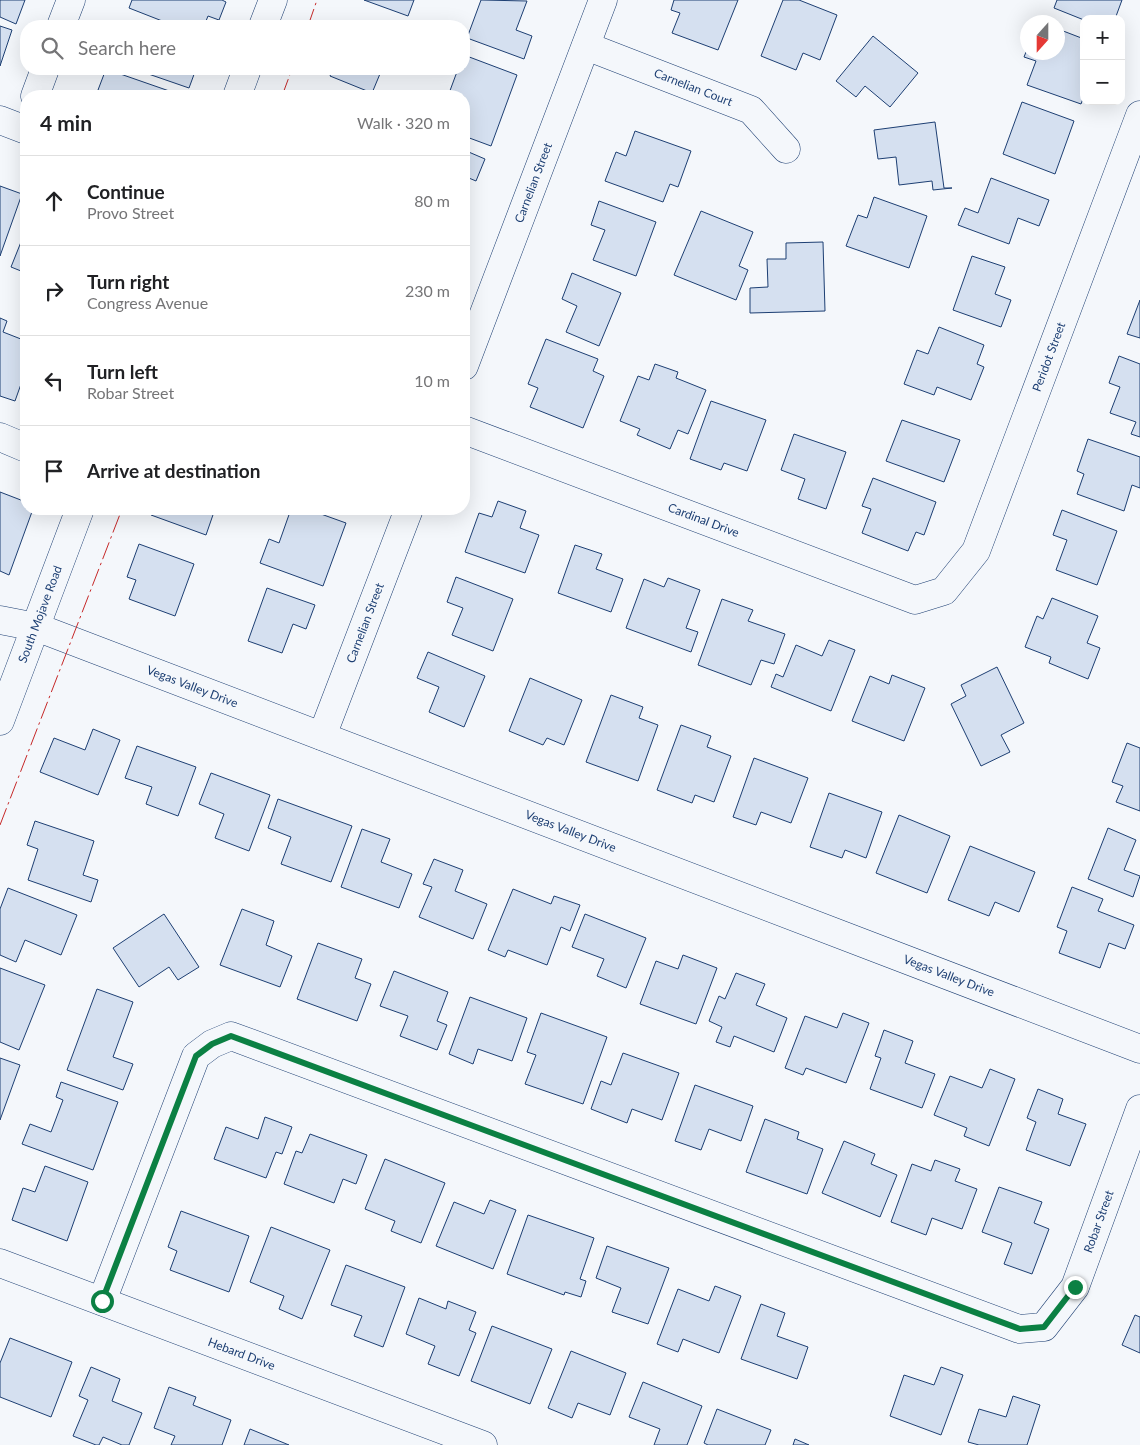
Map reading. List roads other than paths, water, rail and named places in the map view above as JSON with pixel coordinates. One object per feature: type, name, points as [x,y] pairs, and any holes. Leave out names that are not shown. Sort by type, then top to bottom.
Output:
[{"type":"street","points":[[63,20],[71,0]]},
{"type":"street","points":[[266,20],[273,0]]},
{"type":"street","name":"Carnelian Street","points":[[470,350],[604,0]]},
{"type":"street","name":"Carnelian Court","points":[[586,46],[751,110],[786,149]]},
{"type":"street","points":[[37,90],[43,75]]},
{"type":"street","points":[[239,90],[245,75]]},
{"type":"street","name":"Peridot Street","points":[[944,590],[976,552],[1140,115]]},
{"type":"street","name":"Cardinal Drive","points":[[470,432],[915,600],[944,590]]},
{"type":"street","points":[[0,438],[20,446]]},
{"type":"street","name":"South Mojave Road","points":[[0,721],[78,515]]},
{"type":"street","name":"Carnelian Street","points":[[322,736],[407,515]]},
{"type":"street","name":"Vegas Valley Drive","points":[[0,620],[36,627],[1140,1049]]},
{"type":"street","name":"Robar Street","points":[[102,1301],[196,1056],[212,1044],[231,1036],[1020,1329],[1044,1327],[1075,1287],[1140,1108]]},
{"type":"street","name":"Hebard Drive","points":[[0,1263],[483,1445]]}]
